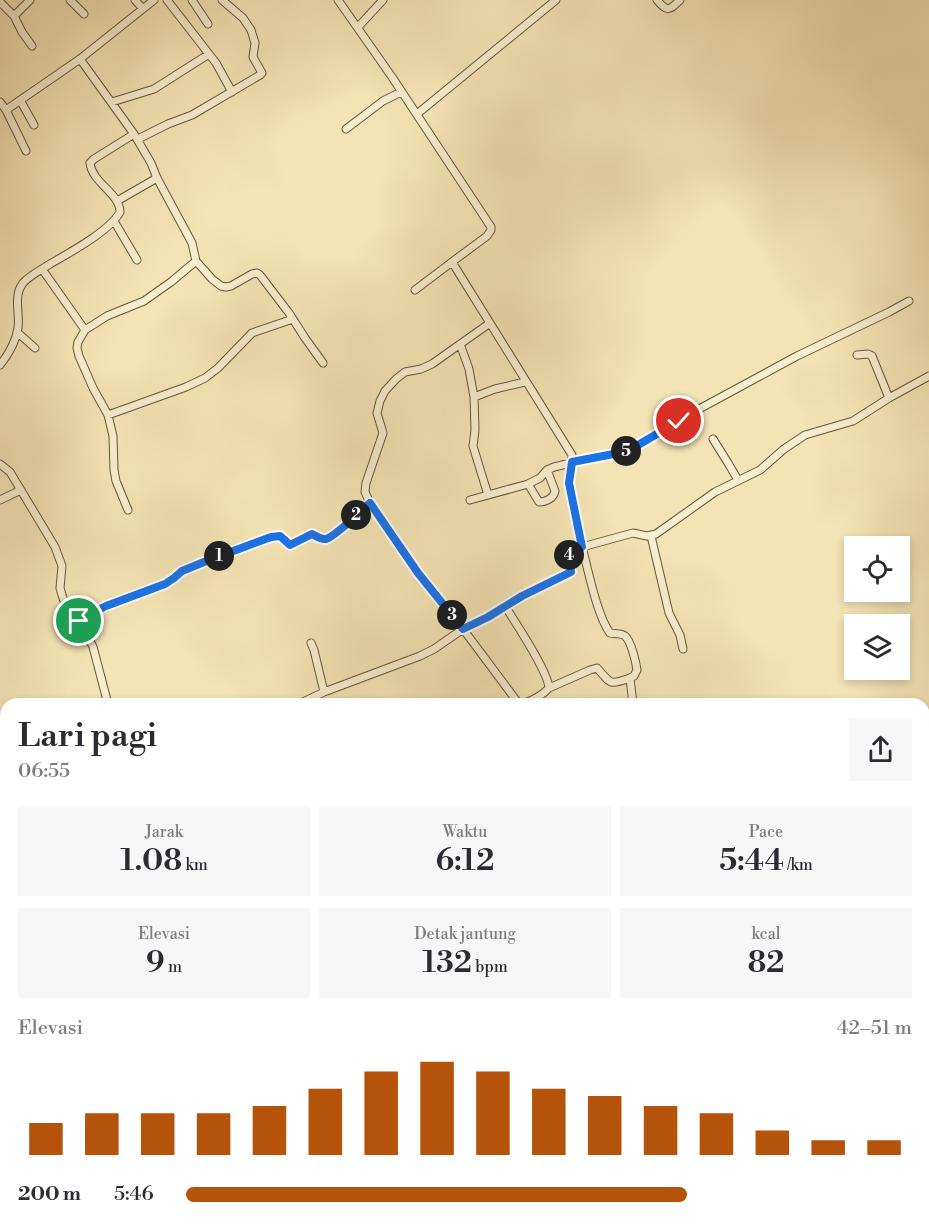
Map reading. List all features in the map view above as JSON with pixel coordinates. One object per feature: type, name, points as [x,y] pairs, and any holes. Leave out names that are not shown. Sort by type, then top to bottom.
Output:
[{"type":"street","points":[[14,16],[30,0]]},
{"type":"street","points":[[70,0],[84,14]]},
{"type":"street","points":[[135,0],[143,9]]},
{"type":"street","points":[[6,110],[80,59],[154,0]]},
{"type":"street","points":[[167,0],[216,63],[232,92]]},
{"type":"street","points":[[192,0],[208,24]]},
{"type":"street","points":[[0,365],[10,350],[17,332],[19,290],[28,279],[114,221],[120,212],[117,201],[92,172],[90,163],[136,137],[192,115],[262,73],[253,57],[255,43],[253,34],[243,18],[222,0]]},
{"type":"street","points":[[338,0],[491,227],[487,236],[415,290]]},
{"type":"street","points":[[417,114],[556,0]]},
{"type":"street","points":[[657,0],[667,9],[680,0]]},
{"type":"street","points":[[358,27],[380,1]]},
{"type":"street","points":[[0,2],[14,16],[32,46]]},
{"type":"street","points":[[112,102],[154,89],[208,54]]},
{"type":"street","points":[[80,59],[136,137],[151,163],[192,243],[196,261],[221,286],[231,286],[252,274],[260,275],[323,363]]},
{"type":"street","points":[[346,129],[401,92]]},
{"type":"street","points":[[20,100],[34,125]]},
{"type":"street","points":[[0,102],[26,151]]},
{"type":"street","points":[[117,201],[157,178]]},
{"type":"street","points":[[114,221],[137,260]]},
{"type":"street","points":[[128,510],[116,481],[113,436],[108,415],[79,359],[78,342],[84,330],[107,316],[144,300],[171,282],[196,261]]},
{"type":"street","points":[[452,262],[572,454],[569,483],[582,547],[600,611],[610,633],[620,634],[626,638],[637,670],[630,678],[610,682],[599,669],[594,668],[549,688],[536,698]]},
{"type":"street","points":[[42,269],[84,330]]},
{"type":"street","points":[[470,500],[528,484],[554,467],[633,448],[797,356],[909,300]]},
{"type":"street","points":[[108,415],[196,382],[218,368],[252,333],[293,319]]},
{"type":"street","points":[[490,323],[432,364],[403,374],[385,391],[378,413],[383,437],[372,464],[365,492],[370,503],[418,573],[516,698]]},
{"type":"street","points":[[17,332],[35,348]]},
{"type":"street","points":[[460,344],[471,375],[474,397],[473,446],[488,495]]},
{"type":"street","points":[[857,355],[872,356],[889,398]]},
{"type":"street","points":[[312,698],[429,652],[463,629],[571,572],[569,554],[573,550],[633,533],[651,536],[708,497],[756,472],[805,435],[853,421],[929,376]]},
{"type":"street","points":[[474,397],[525,382]]},
{"type":"street","points":[[713,439],[738,480]]},
{"type":"street","points":[[0,464],[10,472],[60,558],[62,595],[73,616],[81,622],[93,647],[106,698]]},
{"type":"street","points":[[528,484],[539,502],[552,497],[555,491],[547,470]]},
{"type":"street","points":[[0,500],[21,490]]},
{"type":"street","points":[[81,622],[90,614],[106,606],[165,584],[182,571],[271,537],[280,536],[290,545],[312,534],[326,539],[335,534],[370,503]]},
{"type":"street","points":[[651,536],[669,613],[680,635],[683,650]]},
{"type":"street","points":[[505,606],[546,674],[549,688]]},
{"type":"street","points":[[311,643],[324,692]]},
{"type":"street","points":[[630,678],[633,698]]},
{"type":"route","points":[[79,621],[81,622],[90,614],[111,603],[165,584],[182,571],[271,537],[278,535],[290,545],[312,534],[326,539],[335,534],[370,503],[418,573],[463,629],[571,572],[569,554],[582,547],[569,483],[572,462],[624,452],[679,421]]}]
